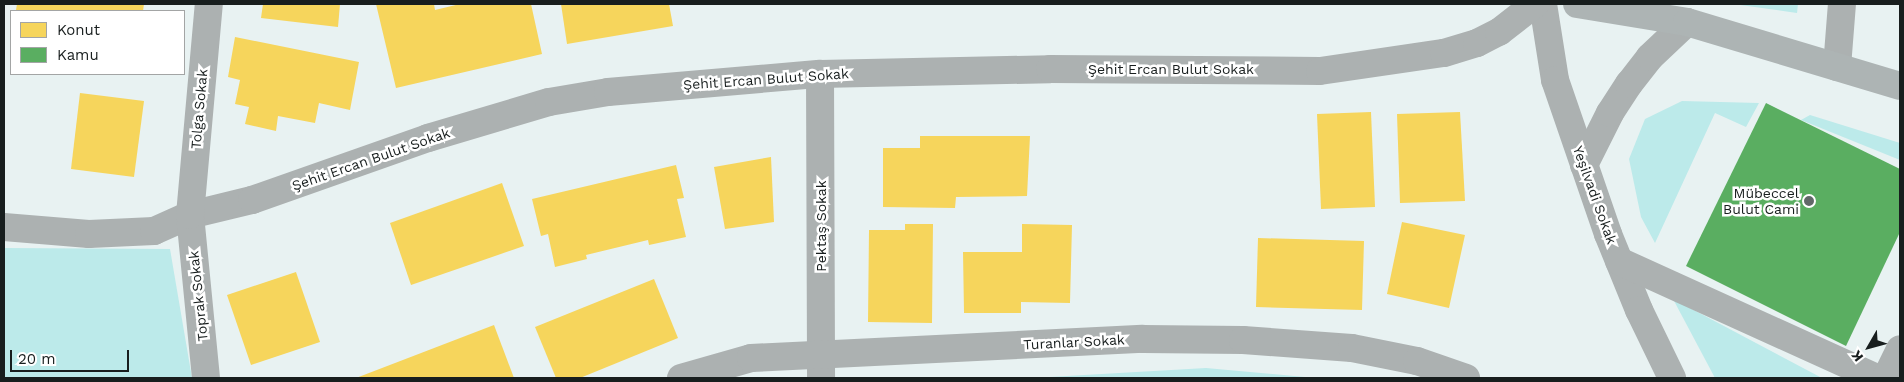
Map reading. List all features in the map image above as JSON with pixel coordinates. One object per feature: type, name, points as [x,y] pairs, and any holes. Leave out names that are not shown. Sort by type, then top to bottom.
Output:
[{"type":"main road","points":[[1577,4],[1687,22],[1900,86]]},
{"type":"street","name":"Tolga Sokak","points":[[190,215],[208,4]]},
{"type":"street","name":"Şehit Ercan Bulut Sokak","points":[[4,227],[89,234],[154,231],[190,215],[252,200],[428,138],[550,102],[672,85],[820,74],[1050,69],[1320,71],[1444,52],[1477,43],[1499,32],[1535,4]]},
{"type":"street","name":"Yeşilvadi Sokak","points":[[1544,4],[1555,80],[1584,165],[1619,261],[1672,378]]},
{"type":"street","points":[[1837,67],[1842,4]]},
{"type":"street","points":[[1584,165],[1610,113],[1629,84],[1650,57],[1687,22]]},
{"type":"street","name":"Pektaş Sokak","points":[[820,74],[822,366]]},
{"type":"street","name":"Toprak Sokak","points":[[190,215],[206,378]]},
{"type":"street","points":[[1619,261],[1877,378]]},
{"type":"street","name":"Turanlar Sokak","points":[[681,378],[751,358],[822,366],[1142,339],[1243,340],[1352,348],[1416,361],[1466,378]]},
{"type":"street","points":[[1886,378],[1900,349]]},
{"type":"shaded area","points":[[1733,4],[1798,4],[1797,13]]},
{"type":"shaded area","points":[[1682,101],[1759,103],[1746,127],[1715,113],[1655,243],[1641,217],[1629,159],[1645,119]]},
{"type":"shaded area","points":[[1810,115],[1900,143],[1900,160],[1801,120]]},
{"type":"shaded area","points":[[4,248],[170,249],[192,378],[4,378]]},
{"type":"shaded area","points":[[1673,299],[1822,378],[1715,378]]},
{"type":"shaded area","points":[[1206,368],[1316,378],[1032,378]]},
{"type":"building: Konut","points":[[17,4],[144,4],[143,10],[16,10]]},
{"type":"building: Konut","points":[[263,4],[340,4],[338,27],[261,18]]},
{"type":"building: Konut","points":[[376,4],[434,4],[435,10],[460,4],[531,4],[542,54],[396,88]]},
{"type":"building: Konut","points":[[561,4],[669,4],[673,26],[567,44]]},
{"type":"building: Konut","points":[[235,37],[359,62],[350,110],[319,103],[315,123],[278,116],[276,131],[245,124],[249,107],[235,104],[240,80],[228,77]]},
{"type":"building: Konut","points":[[80,93],[144,101],[134,177],[71,169]]},
{"type":"building: Konut","points":[[1371,112],[1375,207],[1321,209],[1317,114]]},
{"type":"building: Konut","points":[[1460,112],[1465,201],[1400,203],[1397,114]]},
{"type":"building: Konut","points":[[920,136],[1030,136],[1027,196],[956,197],[955,208],[883,207],[883,148],[920,148]]},
{"type":"building: Konut","points":[[771,157],[774,222],[725,229],[714,167]]},
{"type":"building: Konut","points":[[676,165],[684,198],[677,199],[686,237],[649,245],[648,240],[586,255],[587,259],[555,267],[548,234],[541,236],[532,199]]},
{"type":"building: Konut","points":[[502,183],[524,246],[411,285],[390,223]]},
{"type":"building: Konut","points":[[1402,222],[1465,235],[1449,308],[1387,294]]},
{"type":"building: Konut","points":[[905,224],[933,224],[932,323],[868,322],[869,230],[905,230]]},
{"type":"building: Konut","points":[[1022,224],[1072,225],[1070,303],[1021,302],[1021,313],[964,313],[963,252],[1022,252]]},
{"type":"building: Konut","points":[[1258,238],[1364,241],[1362,310],[1256,307]]},
{"type":"building: Konut","points":[[296,272],[320,342],[251,365],[227,295]]},
{"type":"building: Konut","points":[[654,279],[678,338],[580,378],[556,378],[535,327]]},
{"type":"building: Konut","points":[[494,325],[514,378],[356,378]]},
{"type":"building: Kamu","name":"Mübeccel Bulut Cami","points":[[1766,103],[1900,169],[1900,232],[1846,346],[1686,266]]},
{"type":"place","name":"Mübeccel Bulut Cami","points":[[1809,201]]}]
